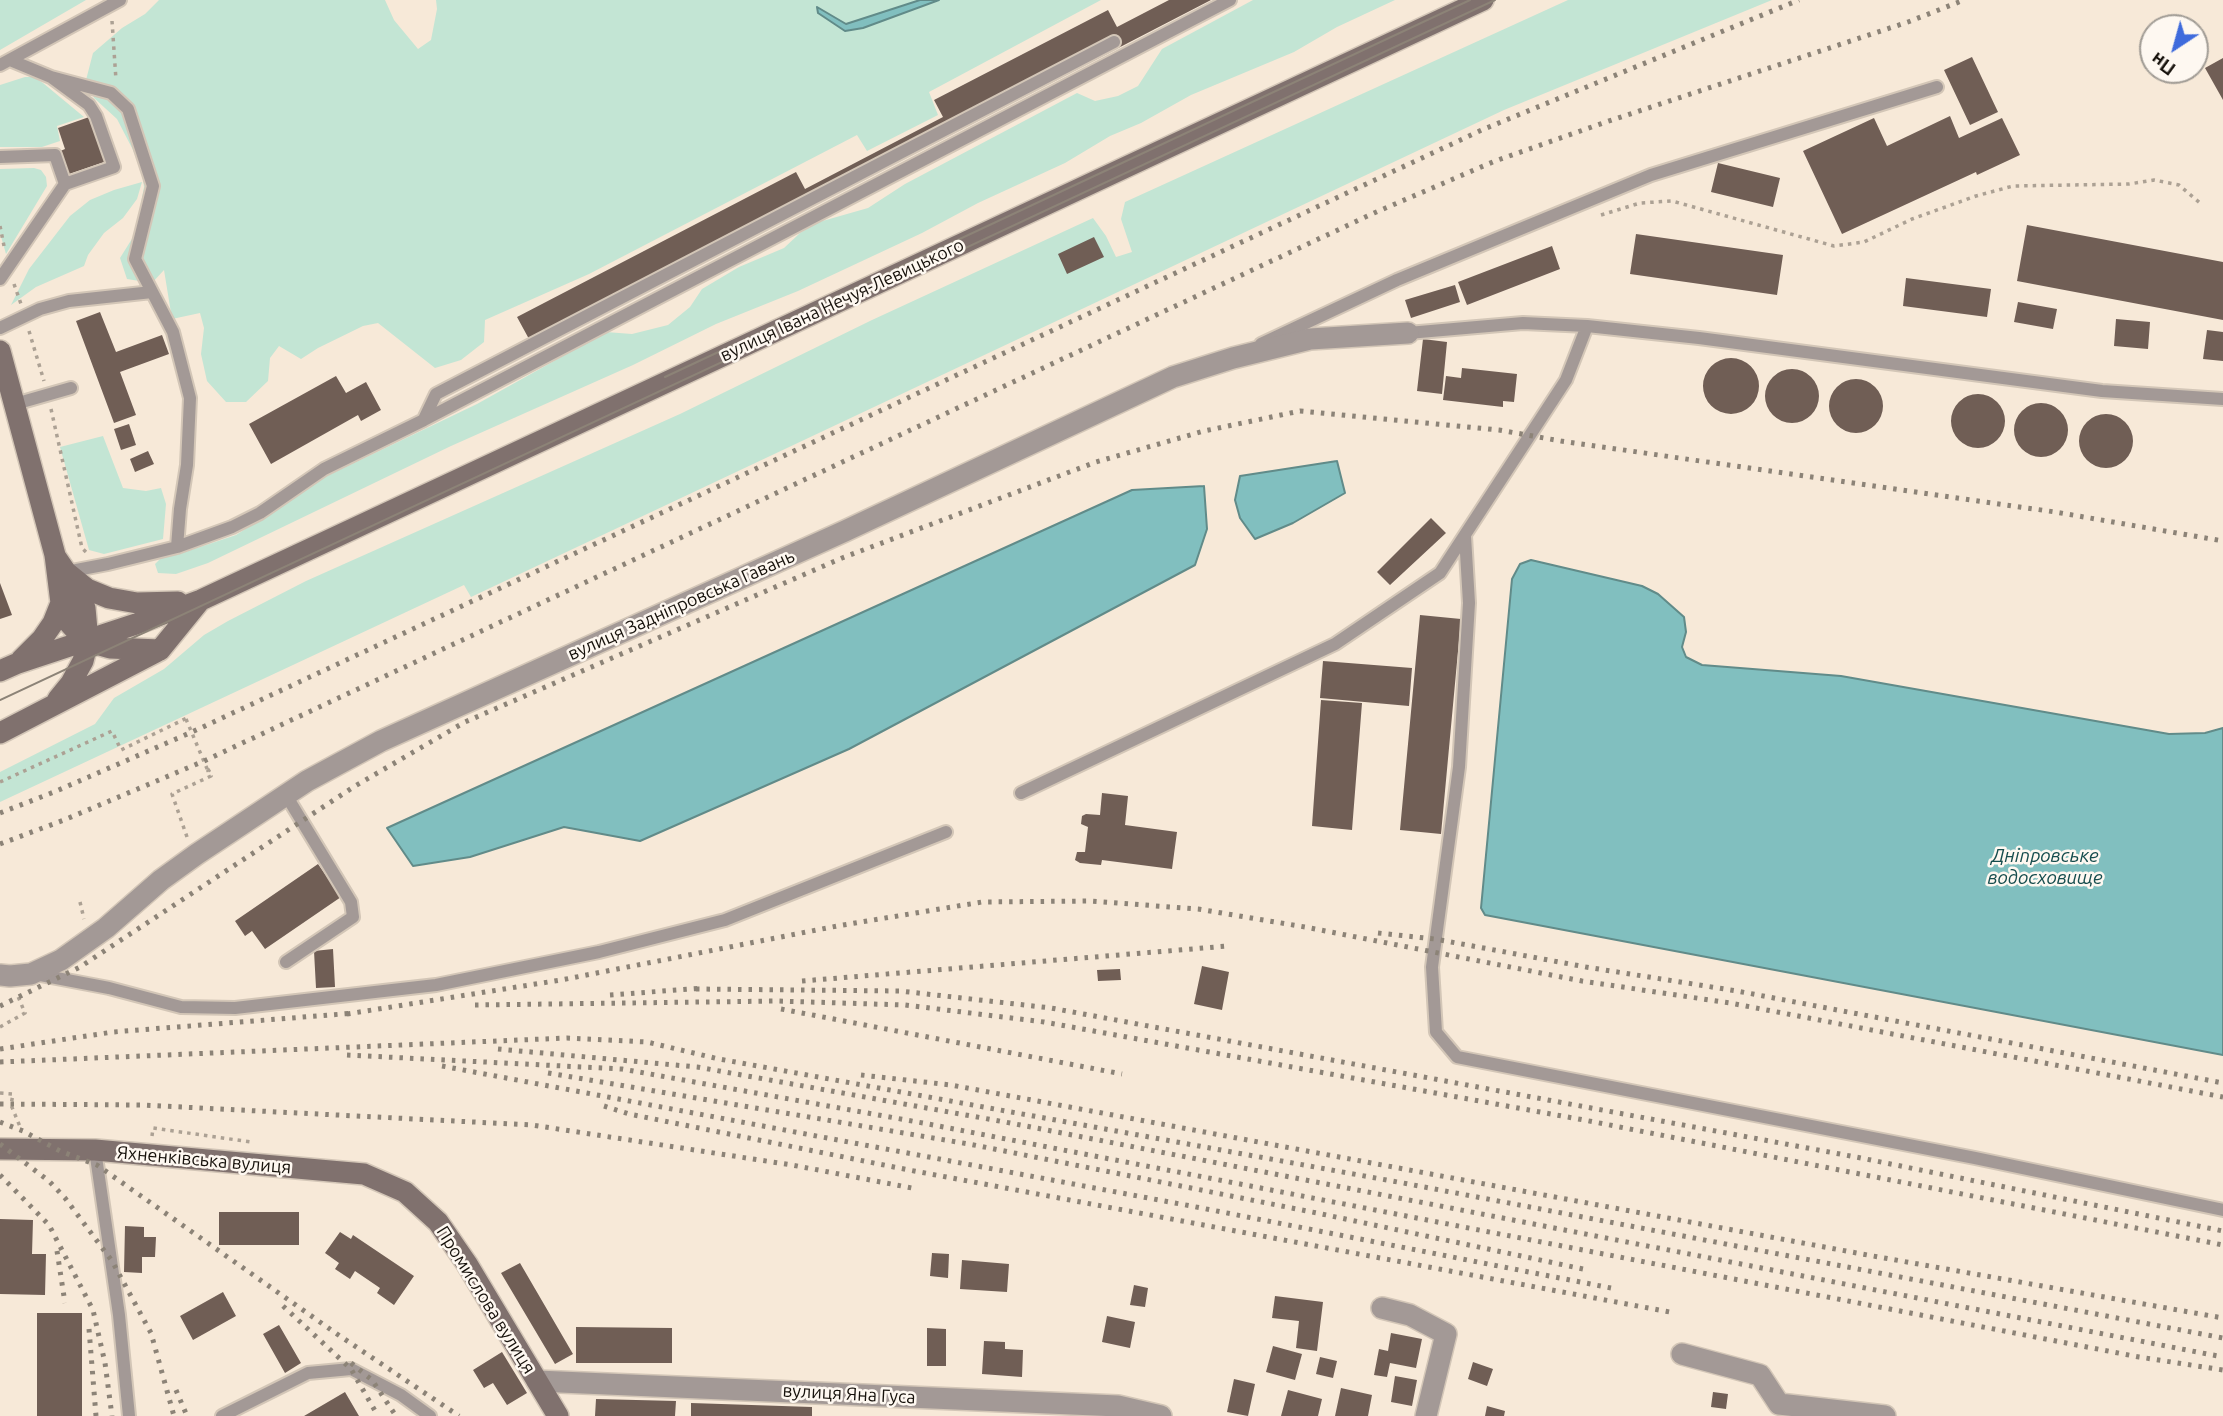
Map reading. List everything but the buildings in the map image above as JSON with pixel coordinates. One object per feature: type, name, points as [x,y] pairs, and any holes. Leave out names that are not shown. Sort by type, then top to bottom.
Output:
[{"type":"main road","name":"вулиця Івана Нечуя-Левицького","points":[[9,667],[201,600],[1483,0]]},
{"type":"main road","points":[[0,351],[60,563],[85,608],[88,641],[82,661],[71,683],[52,706]]},
{"type":"main road","points":[[60,563],[87,589],[109,598],[166,604],[201,600]]},
{"type":"main road","points":[[60,563],[61,603],[69,623],[88,641],[110,648],[160,650]]},
{"type":"main road","name":"вулиця Івана Нечуя-Левицького","points":[[0,733],[160,650],[201,600]]},
{"type":"main road","points":[[9,667],[42,639],[53,623],[61,603]]},
{"type":"main road","name":"Яхненківська вулиця","points":[[4,1149],[95,1150],[363,1174],[405,1192]]},
{"type":"main road","name":"Промислова вулиця","points":[[405,1192],[438,1222],[467,1264],[558,1416]]},
{"type":"street","name":"вулиця Задніпровська Гавань","points":[[5,976],[31,974],[61,960],[106,928],[161,880],[285,795],[381,741],[845,531],[1173,377],[1233,358],[1310,339],[1408,333]]},
{"type":"street","points":[[1382,1308],[1410,1315],[1446,1334],[1426,1416]]},
{"type":"street","points":[[1682,1354],[1760,1375],[1779,1404],[1885,1416]]},
{"type":"street","name":"вулиця Яна Гуса","points":[[537,1381],[1118,1411],[1161,1416]]},
{"type":"lane","points":[[60,563],[108,564],[177,547],[232,527],[260,513],[324,469],[424,420],[1230,0]]},
{"type":"lane","points":[[5,62],[116,2]]},
{"type":"lane","points":[[424,420],[436,394],[1114,43]]},
{"type":"lane","points":[[5,62],[111,93],[128,109],[153,186],[135,259],[173,332],[190,398],[187,465],[177,547]]},
{"type":"lane","points":[[0,279],[65,184],[114,166],[96,116],[89,105],[51,77]]},
{"type":"lane","points":[[1233,358],[1397,280],[1651,174],[1937,87]]},
{"type":"lane","points":[[0,157],[55,155],[65,184]]},
{"type":"lane","points":[[0,328],[40,309],[69,301],[152,292]]},
{"type":"lane","points":[[1408,333],[1523,323],[1587,326],[1699,338],[2102,391],[2223,399]]},
{"type":"lane","points":[[1021,793],[1335,644],[1440,573],[1566,380],[1587,326]]},
{"type":"lane","points":[[15,404],[71,388]]},
{"type":"lane","points":[[1465,536],[1469,603],[1459,767],[1432,967],[1436,1032],[1457,1056],[2223,1210]]},
{"type":"lane","points":[[285,795],[351,902],[353,917],[286,962]]},
{"type":"lane","points":[[31,974],[109,988],[181,1007],[235,1008],[436,985],[599,952],[725,920],[946,831]]},
{"type":"lane","points":[[95,1150],[115,1288],[129,1416]]},
{"type":"lane","points":[[222,1416],[308,1373],[351,1369],[401,1395],[430,1416]]},
{"type":"path","points":[[114,96],[116,2]]},
{"type":"path","points":[[1601,215],[1640,203],[1672,201],[1834,246],[1864,243],[1912,219],[2013,186],[2129,184],[2154,180],[2179,185],[2200,203]]},
{"type":"path","points":[[0,782],[112,731],[121,750],[187,718],[211,776],[172,794],[179,816]]},
{"type":"path","points":[[0,1027],[25,1013],[5,976]]},
{"type":"path","points":[[0,1093],[13,1094],[11,1105],[23,1131],[4,1149]]},
{"type":"green space","points":[[0,0],[86,0],[0,50]]},
{"type":"green space","points":[[159,0],[385,0],[394,20],[418,49],[431,40],[437,9],[436,0],[1101,0],[929,92],[938,115],[867,151],[857,135],[589,274],[485,320],[484,342],[461,360],[435,368],[378,323],[363,326],[301,359],[279,346],[270,358],[268,381],[246,402],[226,402],[207,381],[201,354],[204,328],[200,313],[172,319],[164,270],[152,283],[127,279],[120,258],[135,234],[144,187],[142,173],[117,119],[94,98],[86,80],[93,53],[122,28],[145,14]]},
{"type":"green space","points":[[1253,0],[1395,0],[1337,27],[1294,52],[1191,95],[1141,123],[1110,136],[1065,163],[798,291],[716,324],[633,365],[451,446],[208,563],[176,574],[158,573],[155,564],[162,557],[236,535],[327,476],[477,404],[606,332],[632,334],[668,325],[690,307],[702,289],[739,267],[784,248],[800,233],[819,222],[868,208],[905,184],[1077,93],[1095,101],[1118,96],[1138,86],[1162,49]]},
{"type":"green space","points":[[1568,0],[1772,0],[1504,110],[471,597],[464,585],[0,802],[0,772],[95,724],[114,698],[164,669],[204,635],[306,581],[680,414],[872,320],[1093,218],[1116,257],[1132,252],[1121,219],[1125,202]]},
{"type":"green space","points":[[34,77],[43,83],[84,117],[57,126],[60,141],[42,147],[0,147],[0,85]]},
{"type":"green space","points":[[0,169],[41,170],[46,177],[47,186],[6,254],[0,233]]},
{"type":"green space","points":[[142,182],[137,199],[123,218],[104,233],[88,255],[84,266],[36,287],[11,305],[29,269],[70,216],[90,200]]},
{"type":"green space","points":[[103,436],[123,488],[146,491],[161,488],[166,504],[163,539],[104,554],[89,550],[60,447]]},
{"type":"water","points":[[920,0],[939,0],[863,28],[845,31],[818,13],[817,7],[846,24]]},
{"type":"water","points":[[1337,461],[1345,493],[1293,523],[1255,539],[1240,518],[1235,500],[1240,476]]},
{"type":"water","points":[[1204,486],[1207,529],[1195,565],[849,749],[640,841],[564,827],[470,857],[413,866],[387,828],[1132,490]]},
{"type":"water","name":"Дніпровське водосховище","points":[[1531,560],[1642,586],[1658,594],[1684,617],[1686,632],[1682,647],[1686,657],[1702,665],[1841,676],[2169,734],[2205,733],[2223,728],[2223,1055],[1485,915],[1481,908],[1512,579],[1520,564]]},
{"type":"tram line","points":[[665,377],[1470,0]]},
{"type":"tram line","points":[[0,700],[1495,0]]},
{"type":"railway","points":[[0,813],[192,732],[1484,129],[1799,0]]},
{"type":"railway","points":[[0,844],[204,761],[1374,213],[1495,161],[1908,22],[1964,0]]},
{"type":"railway","points":[[0,1006],[80,967],[355,786],[465,722],[842,558],[1096,462],[1204,431],[1300,411],[1499,430],[2055,512],[2223,541]]},
{"type":"railway","points":[[347,1014],[561,980],[837,926],[982,902],[1090,901],[1198,909],[1305,927],[1582,981],[1730,1003],[2223,1097]]},
{"type":"railway","points":[[1378,933],[1435,939],[1737,991],[2223,1083]]},
{"type":"railway","points":[[802,981],[1228,946]]},
{"type":"railway","points":[[610,995],[704,988]]},
{"type":"railway","points":[[696,989],[900,991],[1051,1008],[1856,1157],[2223,1231]]},
{"type":"railway","points":[[475,1005],[778,1001],[905,1005],[1044,1022],[1584,1120],[2223,1245]]},
{"type":"railway","points":[[781,1009],[1122,1074]]},
{"type":"railway","points":[[0,1049],[113,1032],[355,1013]]},
{"type":"railway","points":[[0,1062],[567,1038],[647,1042],[719,1059],[1403,1183],[2223,1338]]},
{"type":"railway","points":[[498,1049],[697,1067],[1005,1122],[2223,1357]]},
{"type":"railway","points":[[347,1055],[622,1069],[923,1123],[2139,1357],[2223,1370]]},
{"type":"railway","points":[[442,1066],[1191,1206],[1611,1288]]},
{"type":"railway","points":[[548,1073],[969,1144],[1583,1269]]},
{"type":"railway","points":[[861,1075],[951,1085],[2223,1318]]},
{"type":"railway","points":[[0,1104],[142,1105],[532,1125],[792,1165],[912,1188]]},
{"type":"railway","points":[[604,1106],[629,1114],[909,1170],[1675,1313]]},
{"type":"railway","points":[[0,1122],[60,1151],[97,1165],[337,1334],[459,1416]]},
{"type":"railway","points":[[0,1144],[49,1181],[112,1261],[151,1333],[174,1416]]},
{"type":"railway","points":[[0,1175],[49,1225],[93,1310],[105,1363],[112,1416]]},
{"type":"railway","points":[[57,1251],[65,1303]]},
{"type":"railway","points":[[283,1306],[351,1369],[378,1416]]},
{"type":"railway","points":[[89,1329],[96,1416]]},
{"type":"railway","points":[[351,1363],[372,1380],[396,1416]]},
{"type":"railway","points":[[176,1390],[187,1416]]}]
